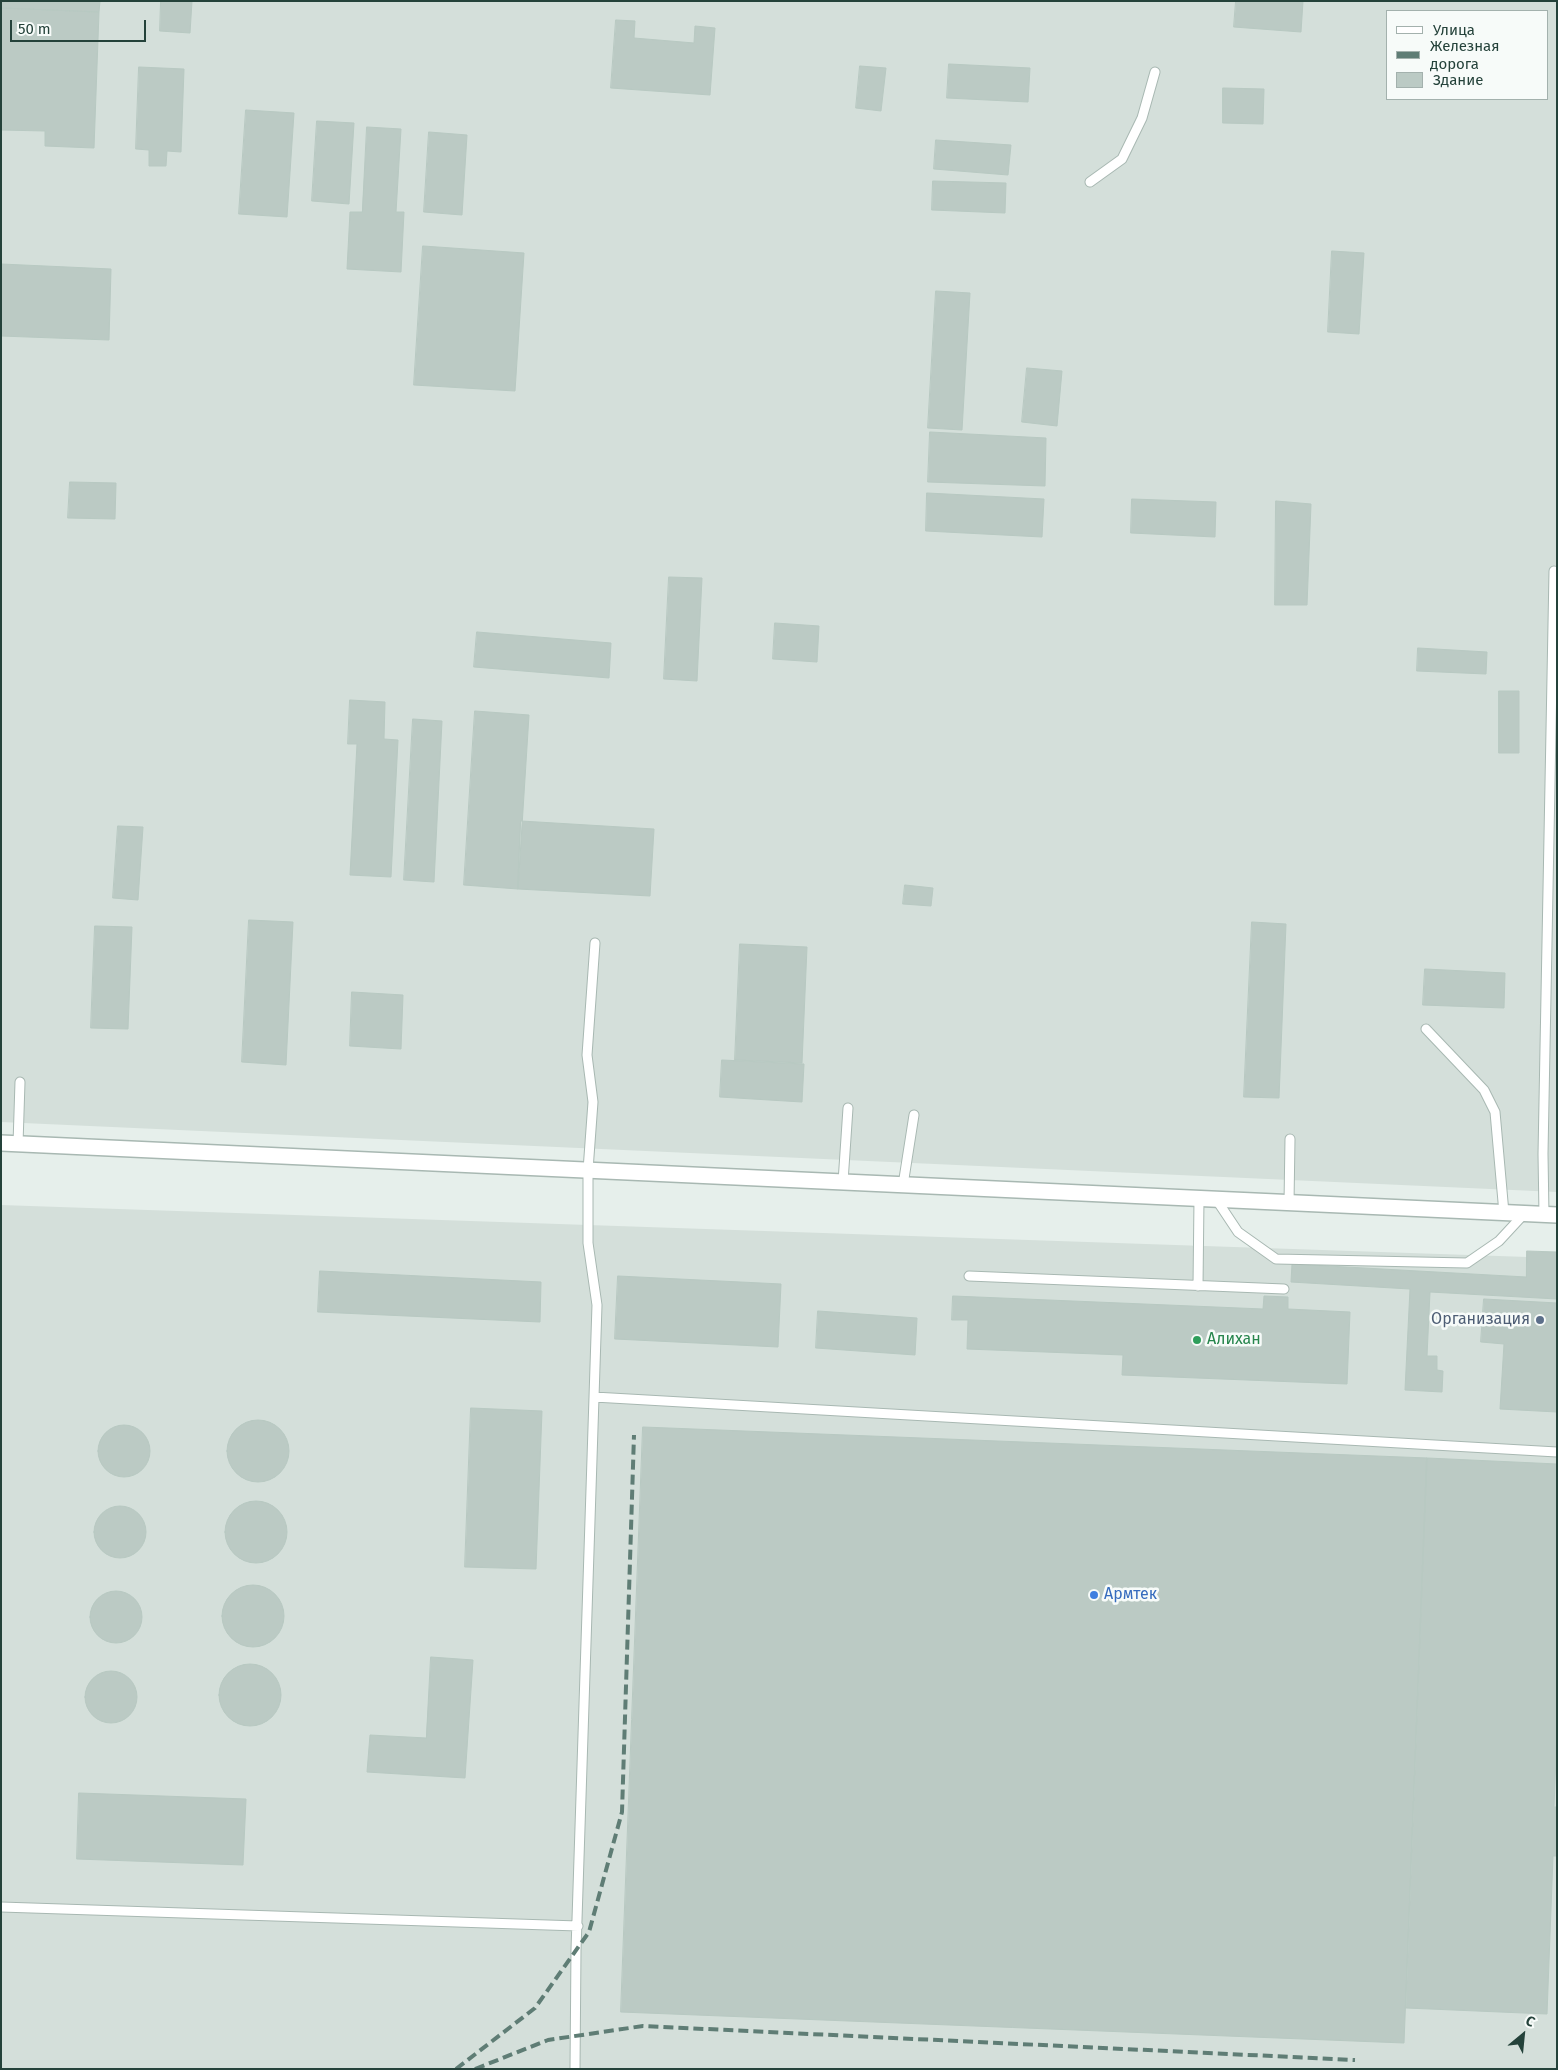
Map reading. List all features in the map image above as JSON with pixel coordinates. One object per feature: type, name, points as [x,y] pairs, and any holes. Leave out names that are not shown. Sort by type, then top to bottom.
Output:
[{"type":"street","points":[[1,1143],[1550,1215]]},
{"type":"lane","points":[[1090,182],[1122,159],[1142,118],[1155,72]]},
{"type":"lane","points":[[1550,1215],[1543,1154],[1554,571]]},
{"type":"lane","points":[[575,2069],[596,1306],[588,1243],[588,1170],[593,1102],[587,1055],[595,943]]},
{"type":"lane","points":[[1426,1029],[1484,1090],[1495,1112],[1504,1213]]},
{"type":"lane","points":[[18,1144],[20,1082]]},
{"type":"lane","points":[[843,1182],[848,1108]]},
{"type":"lane","points":[[903,1185],[914,1115]]},
{"type":"lane","points":[[1289,1203],[1290,1140]]},
{"type":"lane","points":[[1198,1286],[1199,1199]]},
{"type":"lane","points":[[1216,1200],[1238,1232],[1276,1258],[1467,1263],[1499,1241],[1524,1214]]},
{"type":"lane","points":[[969,1276],[1284,1289]]},
{"type":"lane","points":[[594,1397],[1557,1452]]},
{"type":"lane","points":[[1,1907],[578,1926]]},
{"type":"shaded area","points":[[1,1],[1557,1],[1557,1192],[1,1122]]},
{"type":"shaded area","points":[[1,1205],[1557,1258],[1557,2069],[1,2069]]},
{"type":"building","points":[[1,1],[100,1],[99,12],[1,8]]},
{"type":"building","points":[[161,1],[192,1],[190,33],[160,31]]},
{"type":"building","points":[[1236,1],[1303,1],[1301,32],[1234,27]]},
{"type":"building","points":[[1,8],[99,12],[94,148],[45,146],[45,131],[1,130]]},
{"type":"building","points":[[616,20],[635,21],[634,38],[694,43],[695,26],[715,28],[710,95],[611,88]]},
{"type":"building","points":[[949,64],[1030,68],[1028,102],[947,98]]},
{"type":"building","points":[[860,66],[886,68],[881,111],[856,108]]},
{"type":"building","points":[[139,67],[184,69],[181,152],[167,151],[166,166],[149,166],[149,150],[136,149]]},
{"type":"building","points":[[1223,88],[1264,89],[1263,124],[1223,123]]},
{"type":"building","points":[[246,110],[294,113],[287,217],[239,214]]},
{"type":"building","points":[[317,121],[354,123],[349,204],[312,201]]},
{"type":"building","points":[[367,127],[401,129],[396,212],[404,212],[401,272],[347,269],[350,212],[362,212]]},
{"type":"building","points":[[429,132],[467,135],[462,215],[424,212]]},
{"type":"building","points":[[936,140],[1011,145],[1008,175],[934,169]]},
{"type":"building","points":[[933,181],[1006,183],[1005,213],[932,210]]},
{"type":"building","points":[[423,246],[524,253],[515,391],[414,385]]},
{"type":"building","points":[[1332,251],[1364,253],[1359,334],[1328,332]]},
{"type":"building","points":[[1,264],[111,269],[109,340],[1,336]]},
{"type":"building","points":[[936,291],[970,293],[962,430],[928,428]]},
{"type":"building","points":[[1027,368],[1062,371],[1057,426],[1022,422]]},
{"type":"building","points":[[930,432],[1046,438],[1045,486],[928,482]]},
{"type":"building","points":[[70,482],[116,483],[115,519],[68,518]]},
{"type":"building","points":[[927,493],[1044,499],[1042,537],[926,531]]},
{"type":"building","points":[[1132,499],[1216,502],[1215,537],[1131,533]]},
{"type":"building","points":[[1276,501],[1311,504],[1307,605],[1275,605]]},
{"type":"building","points":[[669,577],[702,578],[697,681],[664,679]]},
{"type":"building","points":[[775,623],[819,626],[817,662],[773,659]]},
{"type":"building","points":[[477,632],[611,643],[609,678],[474,667]]},
{"type":"building","points":[[1418,648],[1487,652],[1486,674],[1417,671]]},
{"type":"building","points":[[1499,691],[1519,691],[1519,753],[1499,753]]},
{"type":"building","points":[[350,700],[385,702],[384,739],[398,740],[391,877],[350,875],[357,744],[348,744]]},
{"type":"building","points":[[475,711],[529,715],[518,889],[464,885]]},
{"type":"building","points":[[413,719],[442,721],[434,882],[404,880]]},
{"type":"building","points":[[521,821],[654,829],[650,896],[518,889]]},
{"type":"building","points":[[118,826],[143,827],[138,900],[113,898]]},
{"type":"building","points":[[905,885],[933,888],[931,906],[903,904]]},
{"type":"building","points":[[249,920],[293,922],[286,1065],[242,1062]]},
{"type":"building","points":[[1252,922],[1286,924],[1279,1098],[1244,1097]]},
{"type":"building","points":[[95,926],[132,927],[128,1029],[91,1028]]},
{"type":"building","points":[[740,944],[807,947],[802,1063],[735,1060]]},
{"type":"building","points":[[1425,969],[1505,973],[1504,1008],[1423,1005]]},
{"type":"building","points":[[352,992],[403,995],[401,1049],[350,1046]]},
{"type":"building","points":[[722,1060],[804,1064],[802,1102],[720,1097]]},
{"type":"building","points":[[1527,1251],[1557,1252],[1557,1299],[1430,1292],[1427,1356],[1437,1356],[1437,1370],[1443,1371],[1442,1392],[1405,1390],[1410,1289],[1291,1282],[1292,1264],[1526,1277]]},
{"type":"building","points":[[320,1271],[541,1282],[540,1322],[318,1312]]},
{"type":"building","points":[[618,1276],[781,1284],[778,1347],[615,1339]]},
{"type":"building","points":[[953,1296],[1263,1309],[1264,1296],[1288,1297],[1288,1309],[1350,1312],[1347,1384],[1122,1375],[1123,1355],[967,1349],[968,1320],[952,1320]]},
{"type":"building","points":[[1484,1299],[1557,1303],[1557,1412],[1500,1409],[1504,1344],[1481,1342]]},
{"type":"building","points":[[818,1311],[917,1318],[915,1355],[816,1348]]},
{"type":"building","points":[[471,1408],[542,1411],[536,1569],[465,1567]]},
{"type":"building","points":[[258,1420],[270,1422],[280,1429],[287,1439],[289,1451],[287,1463],[280,1473],[270,1480],[258,1482],[246,1480],[236,1473],[229,1463],[227,1451],[229,1439],[236,1429],[246,1422]]},
{"type":"building","points":[[119,1425],[129,1425],[143,1432],[150,1446],[150,1456],[143,1470],[129,1477],[119,1477],[109,1473],[102,1466],[98,1456],[98,1446],[102,1436],[109,1429]]},
{"type":"building","points":[[643,1427],[1427,1458],[1404,2043],[621,2012]]},
{"type":"building","points":[[1427,1458],[1557,1464],[1557,1732],[1554,1807],[1557,1807],[1557,1856],[1553,1856],[1547,2014],[1406,2008]]},
{"type":"building","points":[[256,1501],[268,1503],[278,1510],[285,1520],[287,1532],[285,1544],[278,1554],[268,1561],[256,1563],[244,1561],[234,1554],[227,1544],[225,1532],[227,1520],[234,1510],[244,1503]]},
{"type":"building","points":[[115,1506],[125,1506],[139,1513],[146,1527],[146,1537],[139,1551],[125,1558],[115,1558],[105,1554],[98,1547],[94,1537],[94,1527],[98,1517],[105,1510]]},
{"type":"building","points":[[253,1585],[265,1587],[275,1594],[282,1604],[284,1616],[282,1628],[275,1638],[265,1645],[253,1647],[241,1645],[231,1638],[224,1628],[222,1616],[224,1604],[231,1594],[241,1587]]},
{"type":"building","points":[[111,1591],[121,1591],[135,1598],[142,1612],[142,1622],[135,1636],[121,1643],[111,1643],[101,1639],[94,1632],[90,1622],[90,1612],[94,1602],[101,1595]]},
{"type":"building","points":[[431,1657],[473,1660],[465,1778],[367,1772],[370,1735],[426,1738]]},
{"type":"building","points":[[250,1664],[262,1666],[272,1673],[279,1683],[281,1695],[279,1707],[272,1717],[262,1724],[250,1726],[238,1724],[228,1717],[221,1707],[219,1695],[221,1683],[228,1673],[238,1666]]},
{"type":"building","points":[[106,1671],[116,1671],[130,1678],[137,1692],[137,1702],[130,1716],[116,1723],[106,1723],[96,1719],[89,1712],[85,1702],[85,1692],[89,1682],[96,1675]]},
{"type":"building","points":[[79,1793],[246,1799],[243,1865],[77,1859]]},
{"type":"railway","points":[[456,2069],[535,2008],[589,1932],[622,1812],[634,1435]]},
{"type":"railway","points":[[475,2069],[548,2040],[643,2026],[1355,2060]]},
{"type":"place","name":"Организация","points":[[1540,1320]]},
{"type":"place","name":"Алихан","points":[[1197,1340]]},
{"type":"place","name":"Армтек","points":[[1094,1595]]}]
